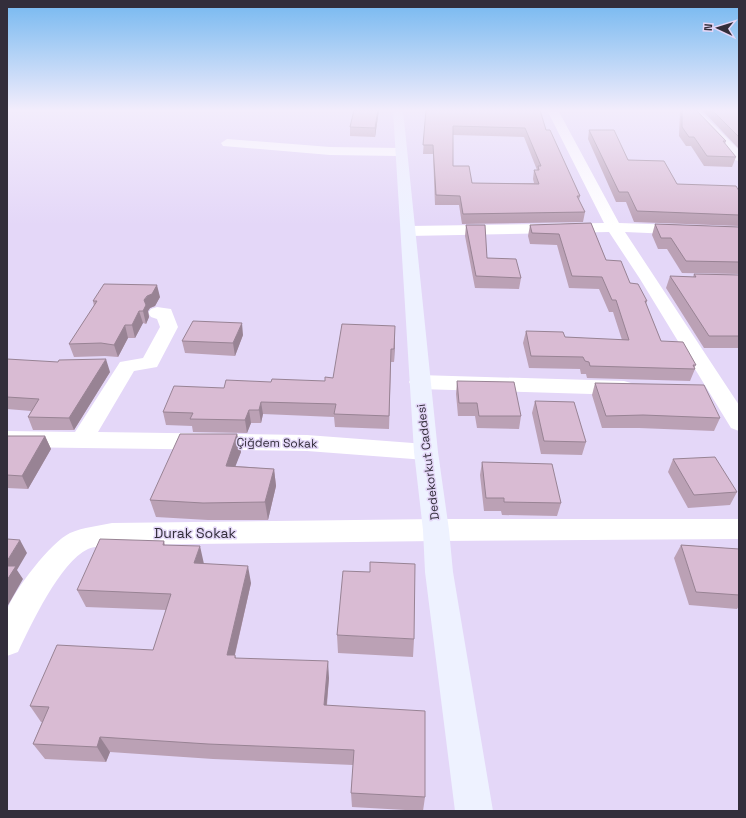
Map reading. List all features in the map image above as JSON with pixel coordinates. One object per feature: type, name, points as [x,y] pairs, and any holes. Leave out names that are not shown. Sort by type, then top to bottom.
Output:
[{"type":"street","points":[[294,148],[330,151],[400,152]]},
{"type":"street","name":"Dedekorkut Caddesi","points":[[400,148],[409,231],[419,382],[436,530],[439,572],[474,811]]},
{"type":"street","points":[[572,148],[614,227],[649,279],[739,424]]},
{"type":"street","points":[[730,148],[739,157]]},
{"type":"street","points":[[409,231],[614,227],[739,232]]},
{"type":"street","points":[[649,279],[672,279]]},
{"type":"street","points":[[104,363],[126,366],[150,363],[168,327],[165,314],[157,313]]},
{"type":"street","points":[[82,440],[126,366]]},
{"type":"street","points":[[419,382],[647,388]]},
{"type":"street","points":[[695,390],[719,390]]},
{"type":"street","name":"Çiğdem Sokak","points":[[7,439],[307,443],[426,452]]},
{"type":"street","name":"Durak Sokak","points":[[7,642],[22,612],[49,570],[77,542],[112,534],[436,530],[739,529]]},
{"type":"building","points":[[433,148],[453,148],[453,166],[469,166],[472,183],[539,184],[534,170],[539,170],[538,166],[541,166],[533,148],[558,148],[580,196],[577,196],[585,212],[463,214],[460,196],[436,195]]},
{"type":"building","points":[[598,148],[622,148],[628,160],[664,161],[677,184],[736,186],[739,191],[739,215],[637,211],[628,192],[619,192]]},
{"type":"building","points":[[702,148],[729,148],[736,157],[707,156]]},
{"type":"building","points":[[591,223],[606,260],[621,261],[630,283],[638,284],[647,301],[645,301],[661,341],[683,342],[696,365],[693,365],[695,369],[590,366],[589,362],[585,361],[583,357],[531,356],[526,331],[563,332],[565,337],[629,340],[616,300],[612,300],[602,277],[572,276],[559,234],[532,233],[530,225]]},
{"type":"building","points":[[655,224],[739,227],[739,262],[686,261],[671,238],[661,238]]},
{"type":"building","points":[[466,225],[485,225],[487,258],[516,259],[521,278],[476,276]]},
{"type":"building","points":[[694,274],[739,275],[739,336],[709,336],[670,276],[696,277]]},
{"type":"building","points":[[104,284],[157,285],[152,294],[147,296],[144,300],[146,305],[143,311],[139,311],[132,325],[125,325],[114,345],[101,343],[69,344],[97,301],[93,301]]},
{"type":"building","points":[[193,321],[242,323],[233,343],[182,341]]},
{"type":"building","points":[[342,324],[395,326],[394,349],[391,349],[389,416],[334,414],[336,404],[261,402],[259,410],[249,410],[245,420],[190,419],[193,413],[163,412],[174,386],[224,388],[226,380],[271,382],[272,379],[325,381],[325,377],[333,378]]},
{"type":"building","points":[[7,359],[58,362],[59,360],[106,359],[69,418],[28,417],[39,399],[7,397]]},
{"type":"building","points":[[457,381],[514,382],[521,416],[479,416],[477,403],[459,403]]},
{"type":"building","points":[[595,383],[704,385],[720,418],[643,415],[606,416]]},
{"type":"building","points":[[535,401],[574,402],[586,442],[544,441]]},
{"type":"building","points":[[180,434],[237,434],[226,466],[274,469],[265,502],[203,503],[150,500]]},
{"type":"building","points":[[7,436],[45,436],[22,476],[7,475]]},
{"type":"building","points":[[715,457],[737,492],[694,495],[673,459]]},
{"type":"building","points":[[482,462],[552,464],[561,503],[504,502],[504,498],[486,498]]},
{"type":"building","points":[[7,539],[20,540],[7,561]]},
{"type":"building","points":[[100,539],[164,541],[163,545],[200,546],[194,563],[248,566],[227,655],[235,655],[235,658],[328,661],[324,705],[425,711],[425,797],[351,793],[354,750],[208,744],[100,737],[97,747],[33,744],[49,707],[30,706],[57,645],[153,650],[171,594],[77,590]]},
{"type":"building","points":[[681,545],[739,549],[739,595],[696,592]]},
{"type":"building","points":[[370,562],[415,564],[414,639],[337,635],[343,571],[370,572]]},
{"type":"building","points":[[7,566],[16,566],[7,580]]}]
